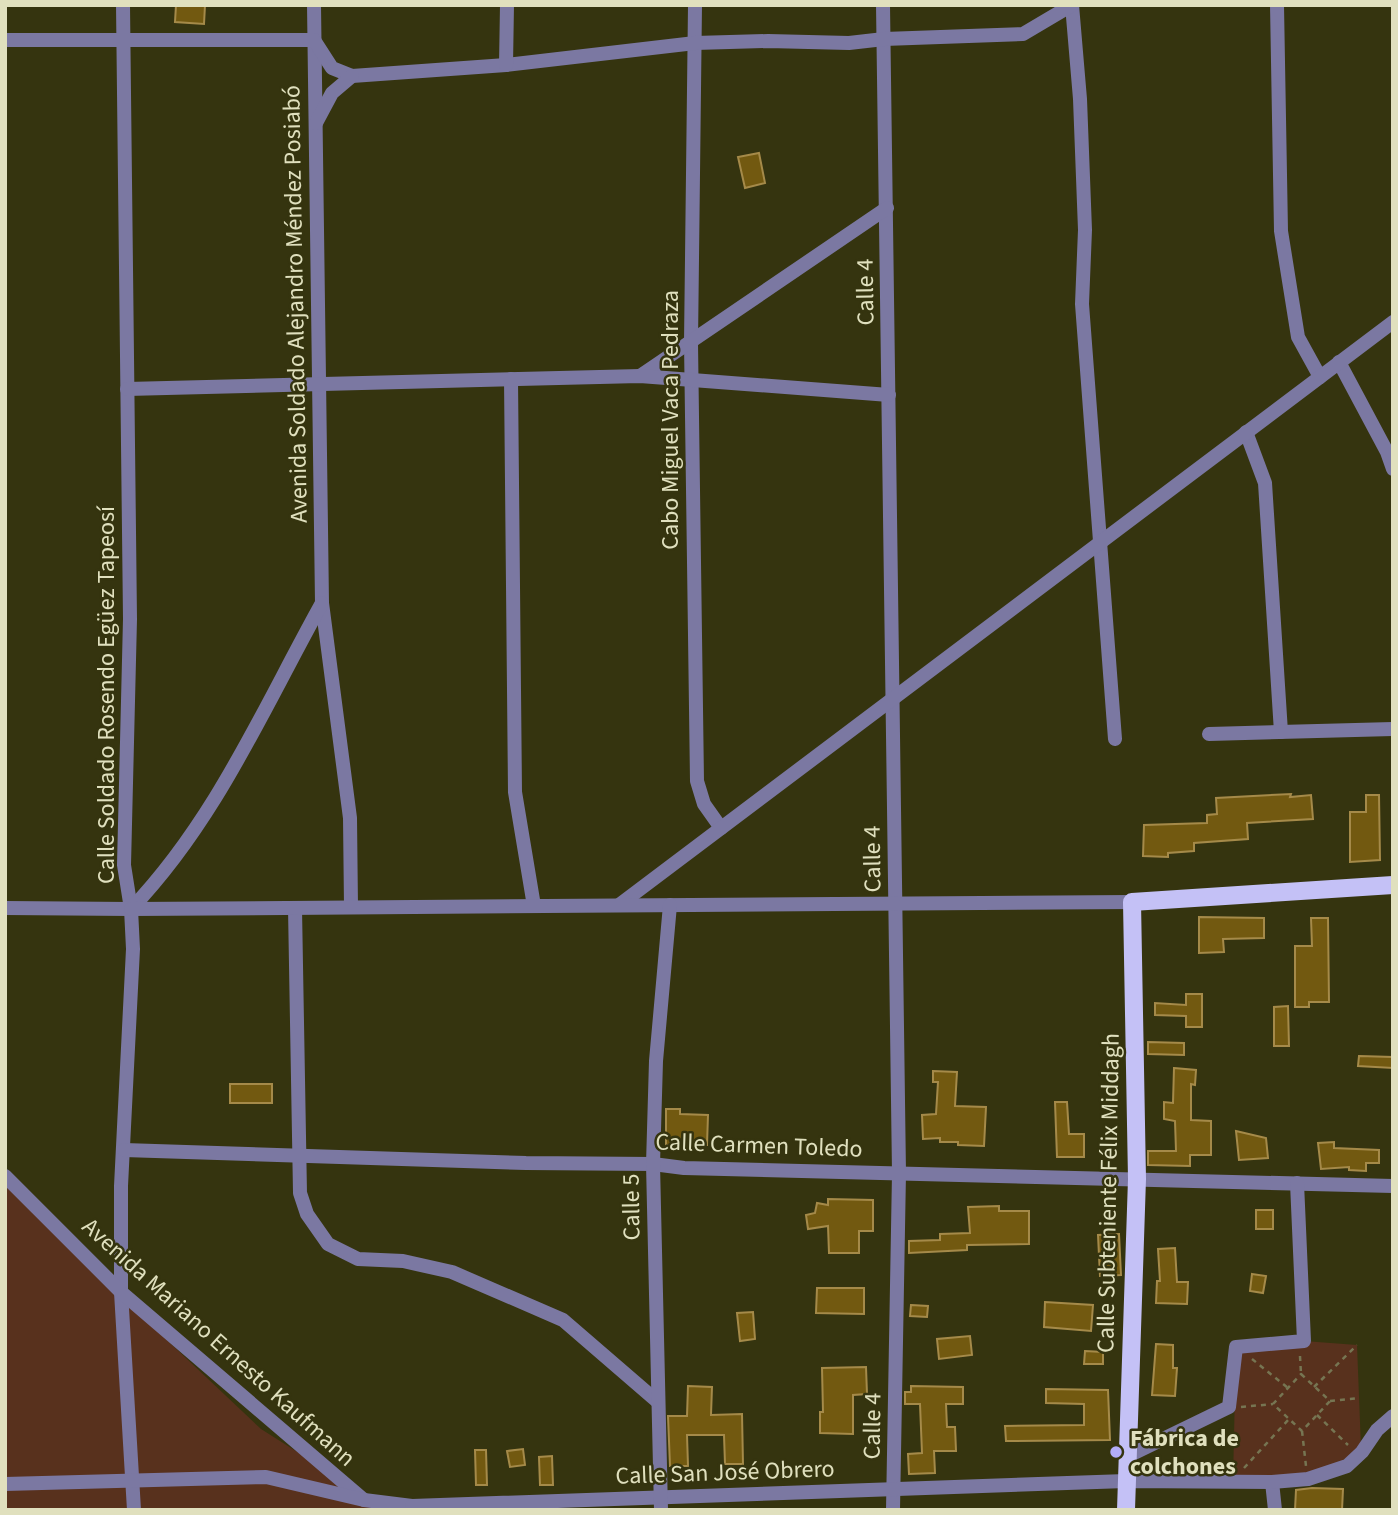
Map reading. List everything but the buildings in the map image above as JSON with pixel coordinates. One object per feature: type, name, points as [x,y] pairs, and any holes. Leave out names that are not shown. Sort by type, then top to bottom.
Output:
[{"type":"main road","points":[[1132,902],[1393,885]]},
{"type":"main road","name":"Calle Subteniente Félix Middagh","points":[[1126,1510],[1137,1179],[1132,902]]},
{"type":"street","name":"Calle Soldado Rosendo Egüez Tapeosí","points":[[123,5],[130,620],[124,865],[131,909],[132,949],[121,1186],[121,1292],[134,1510]]},
{"type":"street","name":"Avenida Soldado Alejandro Méndez Posiabó","points":[[314,5],[322,603],[350,818],[351,907]]},
{"type":"street","points":[[506,65],[507,5]]},
{"type":"street","name":"Cabo Miguel Vaca Pedraza","points":[[695,5],[691,343],[696,781],[704,804],[721,828]]},
{"type":"street","name":"Calle 4","points":[[883,5],[899,1173],[893,1510]]},
{"type":"street","points":[[5,40],[314,40],[332,68],[352,76],[506,65],[695,43],[849,43],[884,39],[1023,34],[1072,5],[1080,99],[1084,204],[1082,304],[1115,738]]},
{"type":"street","points":[[1277,5],[1281,231],[1298,337],[1320,377]]},
{"type":"street","points":[[316,124],[332,93],[352,76]]},
{"type":"street","points":[[640,376],[887,208]]},
{"type":"street","points":[[619,905],[1393,322]]},
{"type":"street","points":[[1339,362],[1387,452],[1393,470]]},
{"type":"street","points":[[127,389],[640,376],[889,395]]},
{"type":"street","points":[[511,379],[515,792],[534,906]]},
{"type":"street","points":[[1246,432],[1265,483],[1281,732]]},
{"type":"street","points":[[131,909],[189,840],[235,769],[322,603]]},
{"type":"street","points":[[1209,734],[1393,729]]},
{"type":"street","points":[[5,908],[1132,902]]},
{"type":"street","name":"Calle 5","points":[[661,1503],[653,1164],[656,1061],[670,905]]},
{"type":"street","points":[[295,908],[300,1193],[307,1214],[328,1244],[358,1259],[402,1261],[452,1272],[563,1320],[657,1402]]},
{"type":"street","name":"Calle Carmen Toledo","points":[[124,1150],[526,1163],[653,1164],[684,1168],[1393,1186]]},
{"type":"street","name":"Avenida Mariano Ernesto Kaufmann","points":[[5,1176],[121,1292],[364,1500],[416,1508]]},
{"type":"street","points":[[1128,1456],[1229,1407],[1236,1347],[1304,1341],[1297,1183]]},
{"type":"street","name":"Calle San José Obrero","points":[[416,1508],[661,1503],[893,1488],[1126,1481],[1272,1482],[1308,1479],[1347,1466],[1362,1452],[1377,1430],[1393,1416]]},
{"type":"street","points":[[5,1484],[266,1477],[364,1500]]},
{"type":"street","points":[[1272,1482],[1275,1510]]},
{"type":"path","points":[[1299,1342],[1301,1374],[1330,1401]]},
{"type":"path","points":[[1314,1387],[1357,1345]]},
{"type":"path","points":[[1236,1347],[1288,1388]]},
{"type":"path","points":[[1234,1408],[1273,1404],[1301,1374]]},
{"type":"path","points":[[1302,1432],[1330,1401],[1359,1398]]},
{"type":"path","points":[[1273,1404],[1302,1432],[1308,1479]]},
{"type":"path","points":[[1317,1415],[1356,1452]]},
{"type":"path","points":[[1233,1480],[1289,1419]]},
{"type":"shaded area","points":[[5,1183],[261,1429],[395,1510],[5,1510]]},
{"type":"shaded area","points":[[1304,1341],[1357,1345],[1361,1448],[1319,1476],[1233,1480],[1236,1347]]},
{"type":"place","name":"Fábrica de colchones","points":[[1116,1452]]}]
